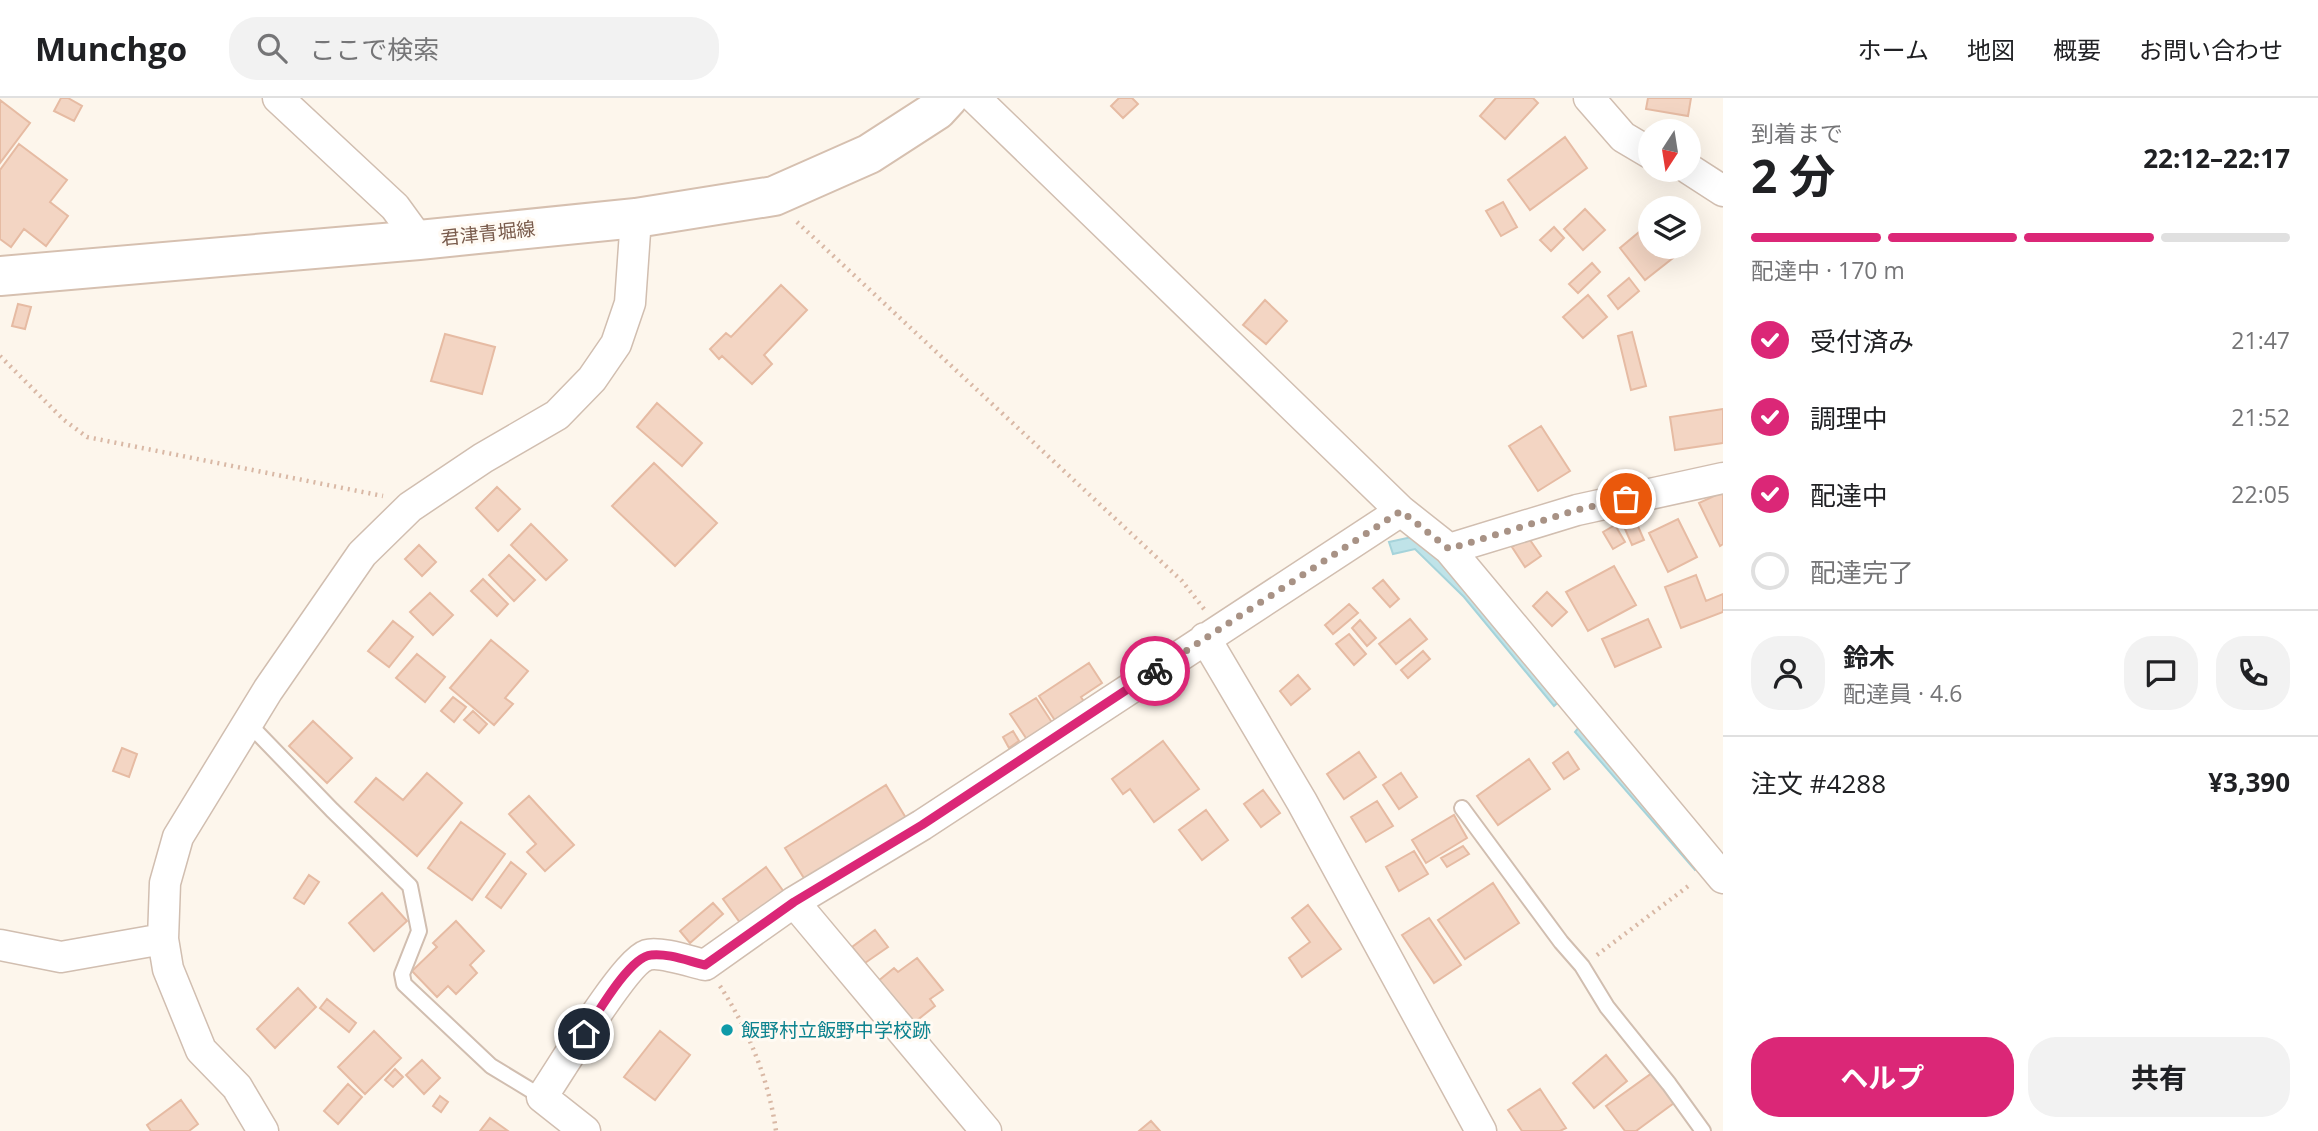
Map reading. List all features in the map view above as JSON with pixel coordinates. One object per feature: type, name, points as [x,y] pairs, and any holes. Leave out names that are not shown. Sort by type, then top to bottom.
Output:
[{"type":"main road","name":"君津青堀線","points":[[0,276],[419,240],[636,218],[774,196],[869,154],[937,110],[947,98]]},
{"type":"street","points":[[278,98],[395,207],[419,240]]},
{"type":"street","points":[[975,98],[1401,511],[1449,549],[1719,872]]},
{"type":"street","points":[[1589,98],[1623,137],[1638,146]]},
{"type":"street","points":[[1701,177],[1723,191]]},
{"type":"street","points":[[263,1131],[237,1087],[201,1051],[168,968],[163,939],[165,883],[178,837],[275,680],[362,554],[410,507],[483,458],[557,415],[592,379],[616,344],[630,303],[636,218]]},
{"type":"street","points":[[1449,549],[1577,510],[1723,478]]},
{"type":"street","points":[[585,1131],[542,1097],[626,972],[647,955],[705,965],[794,902],[922,825],[1401,511]]},
{"type":"street","points":[[1212,634],[1481,1131]]},
{"type":"street","points":[[794,902],[986,1131]]},
{"type":"street","points":[[0,945],[61,957],[163,939]]},
{"type":"lane","points":[[248,723],[410,886],[419,931],[402,974],[404,984],[491,1066],[542,1097]]},
{"type":"lane","points":[[1462,808],[1561,942],[1583,965],[1607,1007],[1703,1131]]},
{"type":"path","points":[[766,197],[784,209],[1182,580],[1212,634]]},
{"type":"path","points":[[0,356],[64,420],[87,437],[388,497],[410,507]]},
{"type":"path","points":[[1583,965],[1719,872]]},
{"type":"path","points":[[705,965],[722,989],[757,1059],[773,1108],[776,1131]]},
{"type":"water","points":[[1416,536],[1468,586],[1563,698],[1554,706],[1464,597],[1415,549],[1393,554],[1389,542]]},
{"type":"water","points":[[1584,721],[1704,864],[1695,870],[1575,732]]},
{"type":"building","points":[[61,98],[68,98],[82,106],[74,121],[54,111]]},
{"type":"building","points":[[1119,98],[1132,98],[1138,104],[1123,118],[1111,106]]},
{"type":"building","points":[[1496,98],[1533,98],[1538,103],[1505,139],[1480,116]]},
{"type":"building","points":[[1648,98],[1691,98],[1688,116],[1646,109]]},
{"type":"building","points":[[0,100],[30,123],[0,163]]},
{"type":"building","points":[[1565,137],[1587,168],[1530,210],[1508,180]]},
{"type":"building","points":[[19,144],[67,180],[50,202],[68,216],[46,246],[24,229],[11,247],[0,239],[0,170]]},
{"type":"building","points":[[1503,202],[1517,227],[1501,236],[1486,211]]},
{"type":"building","points":[[1585,209],[1605,230],[1583,250],[1564,229]]},
{"type":"building","points":[[1554,227],[1564,238],[1551,251],[1540,240]]},
{"type":"building","points":[[1638,233],[1638,259],[1672,259],[1645,280],[1620,248]]},
{"type":"building","points":[[1592,263],[1600,272],[1578,293],[1569,284]]},
{"type":"building","points":[[1629,278],[1639,291],[1618,309],[1608,296]]},
{"type":"building","points":[[781,285],[807,310],[764,355],[772,364],[752,384],[722,356],[719,359],[710,349],[726,333],[731,337]]},
{"type":"building","points":[[1588,295],[1607,317],[1583,338],[1563,317]]},
{"type":"building","points":[[1265,300],[1287,321],[1266,344],[1243,325]]},
{"type":"building","points":[[18,304],[31,307],[25,329],[12,326]]},
{"type":"building","points":[[1632,332],[1646,386],[1631,390],[1618,336]]},
{"type":"building","points":[[445,334],[495,347],[482,394],[431,381]]},
{"type":"building","points":[[657,403],[702,443],[682,466],[637,427]]},
{"type":"building","points":[[1723,409],[1723,443],[1675,450],[1670,417]]},
{"type":"building","points":[[1541,426],[1570,471],[1538,491],[1509,446]]},
{"type":"building","points":[[654,463],[717,523],[675,566],[612,506]]},
{"type":"building","points":[[497,487],[520,509],[498,531],[476,508]]},
{"type":"building","points":[[1723,492],[1723,544],[1720,546],[1699,503]]},
{"type":"building","points":[[1630,508],[1644,540],[1632,545],[1618,513]]},
{"type":"building","points":[[1678,519],[1697,557],[1668,572],[1649,533]]},
{"type":"building","points":[[531,524],[567,560],[546,580],[511,545]]},
{"type":"building","points":[[1615,525],[1625,542],[1613,549],[1603,532]]},
{"type":"building","points":[[1528,537],[1541,556],[1525,567],[1512,547]]},
{"type":"building","points":[[419,545],[436,562],[422,576],[405,559]]},
{"type":"building","points":[[509,555],[535,580],[514,601],[489,575]]},
{"type":"building","points":[[1614,566],[1636,605],[1588,631],[1566,592]]},
{"type":"building","points":[[1696,575],[1706,601],[1723,594],[1723,612],[1681,628],[1665,587]]},
{"type":"building","points":[[483,579],[508,604],[497,616],[471,591]]},
{"type":"building","points":[[1383,580],[1399,599],[1390,607],[1373,588]]},
{"type":"building","points":[[1547,592],[1567,612],[1552,626],[1533,606]]},
{"type":"building","points":[[430,593],[453,615],[433,635],[410,612]]},
{"type":"building","points":[[1349,604],[1358,613],[1333,634],[1325,625]]},
{"type":"building","points":[[1410,619],[1427,639],[1396,664],[1379,644]]},
{"type":"building","points":[[1648,619],[1661,647],[1615,667],[1602,639]]},
{"type":"building","points":[[1360,620],[1376,638],[1367,646],[1352,628]]},
{"type":"building","points":[[393,621],[413,637],[389,667],[368,651]]},
{"type":"building","points":[[1349,634],[1366,654],[1354,665],[1336,644]]},
{"type":"building","points":[[491,640],[528,671],[505,698],[513,704],[494,725],[450,688]]},
{"type":"building","points":[[1423,651],[1430,659],[1408,678],[1401,670]]},
{"type":"building","points":[[417,654],[445,677],[425,702],[396,678]]},
{"type":"building","points":[[1089,663],[1102,683],[1081,697],[1087,706],[1058,725],[1039,696]]},
{"type":"building","points":[[1298,675],[1310,689],[1291,705],[1280,691]]},
{"type":"building","points":[[453,697],[466,707],[454,722],[441,711]]},
{"type":"building","points":[[1036,698],[1053,724],[1028,741],[1010,714]]},
{"type":"building","points":[[473,711],[487,724],[479,733],[464,720]]},
{"type":"building","points":[[313,721],[352,758],[327,783],[289,746]]},
{"type":"building","points":[[1013,731],[1019,741],[1009,748],[1003,737]]},
{"type":"building","points":[[1163,741],[1199,789],[1154,822],[1130,789],[1123,794],[1112,779]]},
{"type":"building","points":[[122,748],[137,754],[129,777],[113,771]]},
{"type":"building","points":[[1359,752],[1376,777],[1344,799],[1327,774]]},
{"type":"building","points":[[1568,752],[1579,769],[1564,779],[1553,763]]},
{"type":"building","points":[[1529,759],[1550,789],[1498,825],[1477,796]]},
{"type":"building","points":[[427,773],[462,803],[417,856],[355,802],[376,778],[403,800]]},
{"type":"building","points":[[1401,773],[1417,797],[1399,809],[1383,785]]},
{"type":"building","points":[[886,785],[909,823],[809,886],[785,848]]},
{"type":"building","points":[[1263,790],[1280,813],[1261,827],[1244,804]]},
{"type":"building","points":[[529,796],[574,845],[545,871],[527,852],[536,844],[509,814]]},
{"type":"building","points":[[1377,801],[1393,826],[1366,842],[1351,817]]},
{"type":"building","points":[[1206,810],[1228,840],[1202,860],[1179,830]]},
{"type":"building","points":[[1454,815],[1467,838],[1426,863],[1412,840]]},
{"type":"building","points":[[461,822],[505,854],[472,900],[428,868]]},
{"type":"building","points":[[1463,846],[1469,854],[1447,867],[1441,858]]},
{"type":"building","points":[[1414,851],[1428,874],[1399,891],[1386,867]]},
{"type":"building","points":[[511,862],[526,874],[501,908],[486,897]]},
{"type":"building","points":[[766,867],[784,892],[741,924],[723,899]]},
{"type":"building","points":[[309,875],[319,882],[304,904],[294,898]]},
{"type":"building","points":[[1493,883],[1519,923],[1465,959],[1438,920]]},
{"type":"building","points":[[382,893],[407,921],[374,951],[349,923]]},
{"type":"building","points":[[713,903],[723,914],[690,943],[680,931]]},
{"type":"building","points":[[1308,905],[1341,949],[1302,977],[1289,958],[1310,942],[1292,918]]},
{"type":"building","points":[[1429,918],[1461,965],[1434,983],[1402,935]]},
{"type":"building","points":[[456,921],[484,951],[470,965],[477,973],[456,994],[448,986],[437,997],[412,971],[437,947],[433,943]]},
{"type":"building","points":[[875,930],[888,947],[865,963],[852,947]]},
{"type":"building","points":[[917,958],[943,990],[930,999],[935,1006],[911,1025],[877,982],[894,968],[898,972]]},
{"type":"building","points":[[298,988],[316,1007],[275,1048],[257,1029]]},
{"type":"building","points":[[327,999],[356,1023],[349,1032],[320,1008]]},
{"type":"building","points":[[374,1031],[401,1058],[365,1094],[338,1067]]},
{"type":"building","points":[[660,1031],[690,1055],[655,1100],[624,1077]]},
{"type":"building","points":[[1606,1055],[1627,1081],[1594,1108],[1573,1083]]},
{"type":"building","points":[[422,1060],[440,1078],[424,1094],[406,1075]]},
{"type":"building","points":[[395,1069],[403,1077],[393,1087],[385,1080]]},
{"type":"building","points":[[1652,1073],[1674,1103],[1636,1131],[1625,1131],[1606,1106]]},
{"type":"building","points":[[348,1084],[362,1097],[338,1124],[324,1111]]},
{"type":"building","points":[[1540,1089],[1566,1128],[1560,1131],[1522,1131],[1508,1110]]},
{"type":"building","points":[[440,1096],[448,1102],[441,1112],[433,1106]]},
{"type":"building","points":[[181,1100],[198,1124],[189,1131],[151,1131],[147,1125]]},
{"type":"building","points":[[490,1118],[508,1131],[480,1131]]},
{"type":"building","points":[[1151,1121],[1160,1131],[1139,1131]]},
{"type":"way so far","points":[[1155,671],[1401,511],[1449,549],[1577,510],[1626,499]]},
{"type":"place","name":"飯野村立飯野中学校跡","points":[[727,1030]]},
{"type":"route","points":[[584,1034],[626,972],[647,955],[705,965],[794,902],[922,825],[1155,671]]}]
